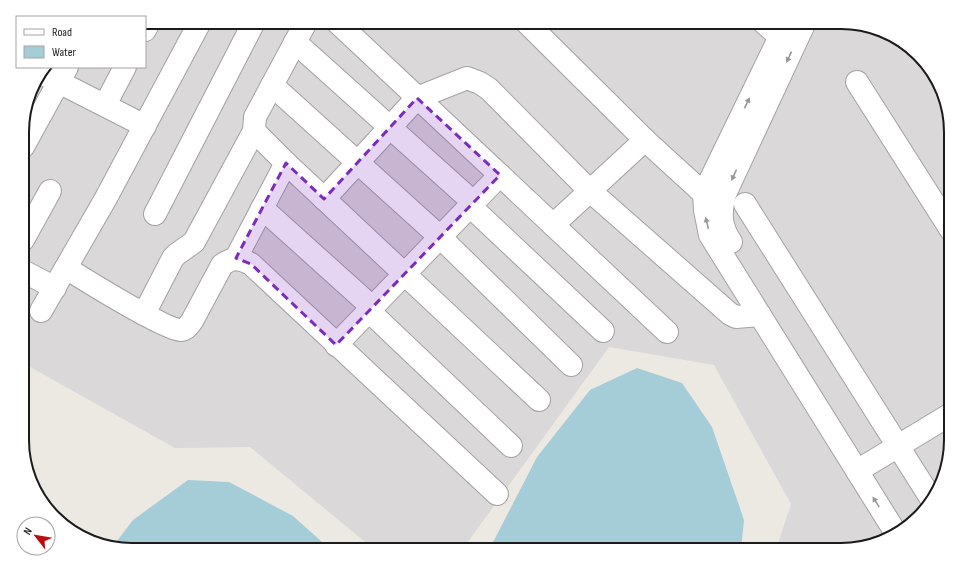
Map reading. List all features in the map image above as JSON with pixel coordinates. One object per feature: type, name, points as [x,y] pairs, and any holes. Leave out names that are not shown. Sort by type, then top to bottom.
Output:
[{"type":"street","points":[[42,311],[145,126],[196,29]]},
{"type":"street","points":[[155,214],[250,29]]},
{"type":"street","points":[[144,314],[173,258],[176,254],[194,242],[254,131],[255,117],[302,29]]},
{"type":"street","points":[[352,29],[417,98],[667,332]]},
{"type":"street","points":[[533,29],[645,140],[721,209]]},
{"type":"street","points":[[775,29],[704,193],[705,210],[710,235],[760,315],[863,467],[905,521]]},
{"type":"street","points":[[802,29],[725,194],[721,209],[721,221],[725,232],[863,467],[894,529]]},
{"type":"street","points":[[295,42],[390,127],[603,331]]},
{"type":"street","points":[[105,105],[124,68]]},
{"type":"street","points":[[29,134],[56,74],[105,105],[145,126]]},
{"type":"street","points":[[324,199],[417,98],[467,78],[480,83],[589,190],[730,314],[736,316],[760,315]]},
{"type":"street","points":[[858,82],[944,219]]},
{"type":"street","points":[[272,85],[440,237],[571,365]]},
{"type":"street","points":[[254,131],[324,199],[405,273],[539,400]]},
{"type":"street","points":[[553,225],[589,190],[645,140]]},
{"type":"street","points":[[236,258],[286,163]]},
{"type":"street","points":[[336,344],[500,175]]},
{"type":"street","points":[[29,229],[50,191]]},
{"type":"street","points":[[745,204],[928,494]]},
{"type":"street","points":[[262,208],[371,309],[511,446]]},
{"type":"street","points":[[66,268],[144,314],[174,330],[181,330],[187,327],[222,265],[229,260],[236,258],[250,264],[496,494]]},
{"type":"street","points":[[29,274],[55,288]]},
{"type":"street","points":[[863,467],[944,418]]},
{"type":"highlighted area","points":[[417,98],[500,175],[336,345],[251,264],[236,258],[286,163],[324,199]]},
{"type":"shaded area","points":[[146,29],[841,29],[868,33],[893,43],[914,59],[923,69],[933,86],[939,99],[944,125],[944,447],[939,473],[923,503],[904,522],[881,535],[848,543],[778,543],[791,504],[714,365],[609,347],[467,543],[366,543],[250,447],[175,448],[29,366],[30,118],[37,92],[46,75],[52,68],[146,68]]},
{"type":"water","points":[[637,368],[682,383],[712,427],[744,520],[742,543],[493,543],[537,457],[590,390]]},
{"type":"water","points":[[188,480],[229,482],[293,516],[323,543],[132,543],[117,542],[133,520]]}]
